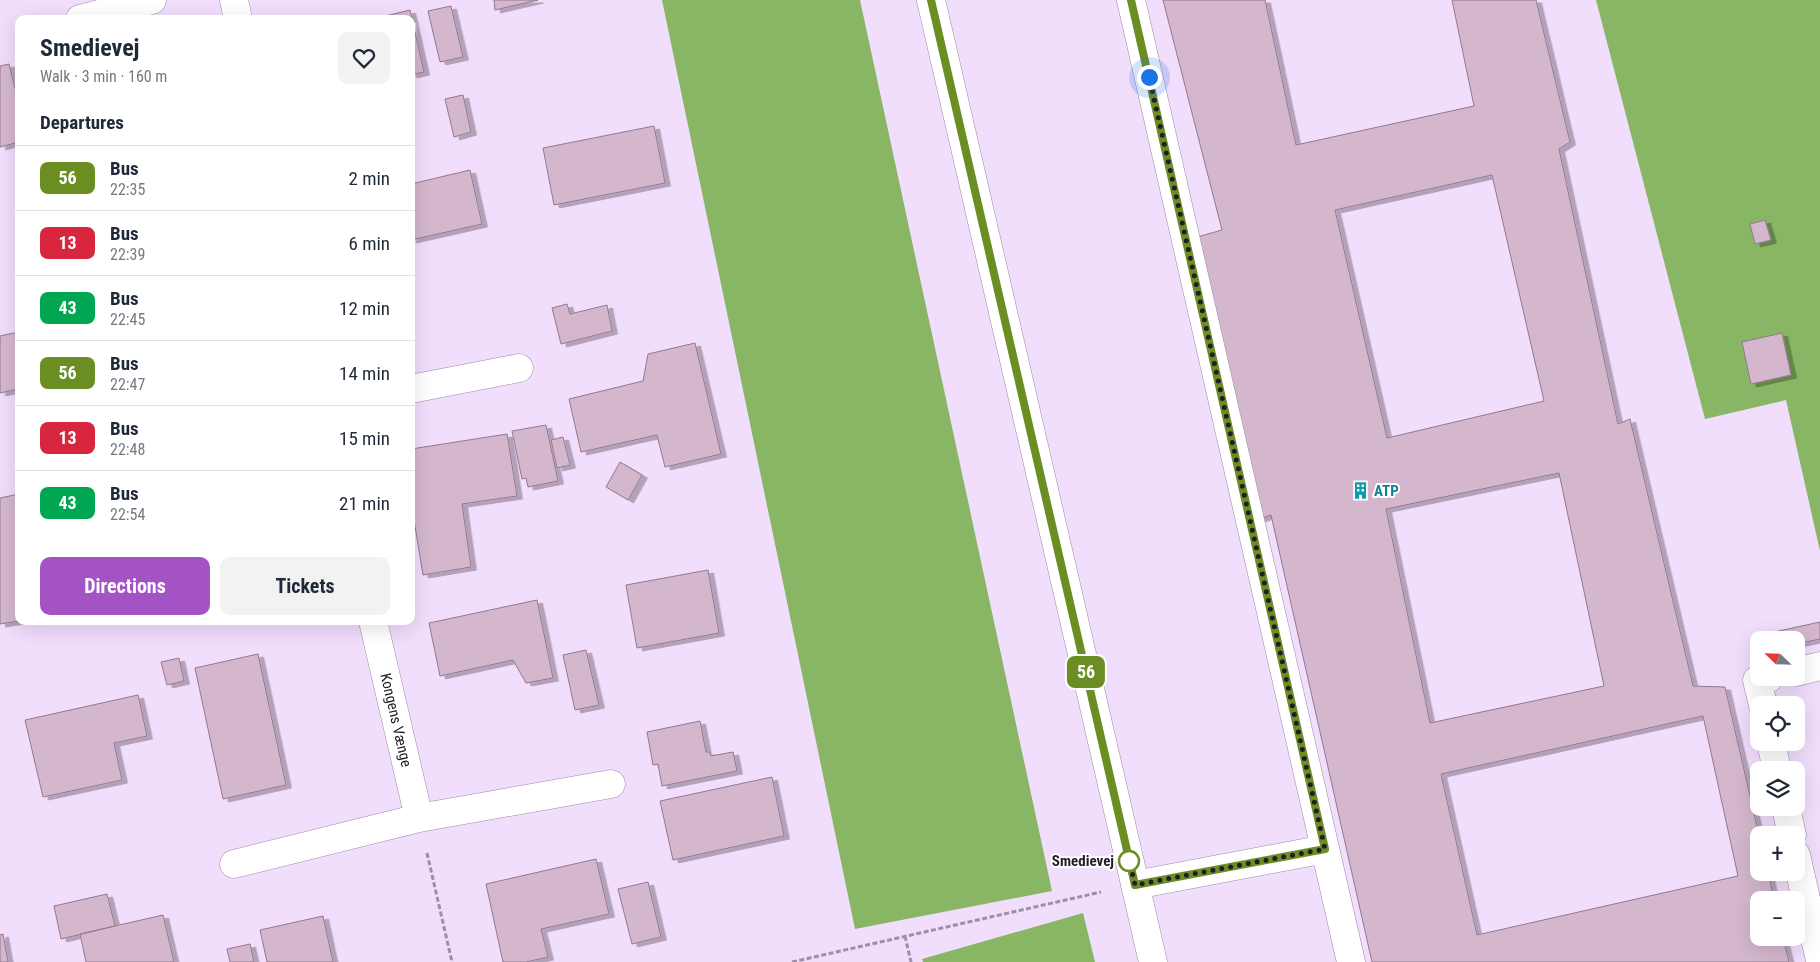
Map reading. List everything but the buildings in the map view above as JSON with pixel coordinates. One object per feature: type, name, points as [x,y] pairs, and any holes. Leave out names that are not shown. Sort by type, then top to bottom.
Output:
[{"type":"street","points":[[95,15],[152,0]]},
{"type":"street","points":[[234,0],[237,15]]},
{"type":"street","points":[[931,0],[1153,962]]},
{"type":"street","points":[[1131,0],[1351,962]]},
{"type":"street","points":[[415,388],[519,368]]},
{"type":"street","name":"Kongens Vænge","points":[[374,625],[418,818]]},
{"type":"street","points":[[1805,670],[1820,666]]},
{"type":"street","points":[[234,864],[418,818],[611,784]]},
{"type":"street","points":[[1135,885],[1325,849]]},
{"type":"street","points":[[1802,881],[1820,960]]},
{"type":"path","points":[[418,818],[452,962]]},
{"type":"path","points":[[792,962],[1135,885]]},
{"type":"path","points":[[905,936],[911,962]]},
{"type":"green space","points":[[662,0],[860,0],[1052,891],[855,929]]},
{"type":"green space","points":[[1596,0],[1820,0],[1820,551],[1786,400],[1705,419]]},
{"type":"green space","points":[[1083,913],[1095,962],[923,962],[922,959]]},
{"type":"bus line","name":"56","points":[[931,0],[1135,885],[1325,849],[1131,0]]},
{"type":"place","name":"ATP","points":[[1360,491]]},
{"type":"place","name":"Smedievej","points":[[1129,861]]},
{"type":"route","points":[[1129,861],[1129,859],[1135,885],[1325,849],[1149,77]]}]
